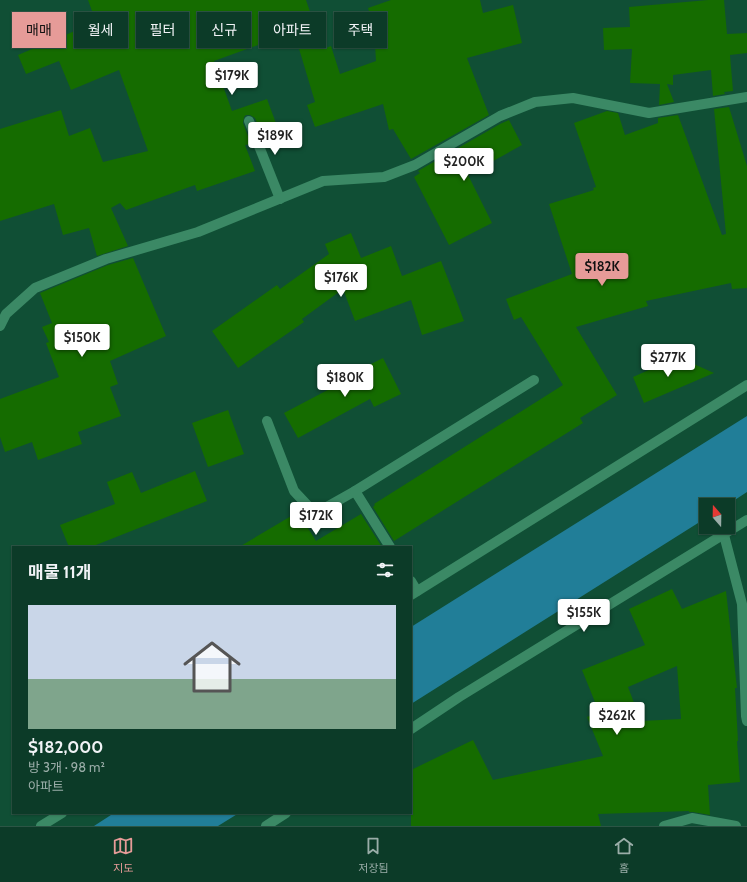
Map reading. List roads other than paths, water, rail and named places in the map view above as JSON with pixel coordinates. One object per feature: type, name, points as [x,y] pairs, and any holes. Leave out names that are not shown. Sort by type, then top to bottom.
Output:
[{"type":"street","points":[[0,326],[6,314],[35,288],[106,259],[198,232],[323,181],[384,177],[415,165],[500,116],[535,102],[573,98],[649,113],[747,97]]},
{"type":"street","points":[[249,121],[280,199]]},
{"type":"street","points":[[267,421],[294,491],[309,507],[323,509],[534,380]]},
{"type":"street","points":[[414,593],[747,385]]},
{"type":"street","points":[[354,491],[389,546]]},
{"type":"street","points":[[412,728],[459,697],[747,520]]},
{"type":"street","points":[[724,535],[742,604],[747,721]]},
{"type":"street","points":[[41,826],[60,814]]},
{"type":"street","points":[[270,825],[285,814]]},
{"type":"street","points":[[664,826],[692,818],[736,826]]},
{"type":"water","points":[[747,416],[747,492],[735,500],[735,498],[699,498],[699,522],[412,703],[412,626]]},
{"type":"water","points":[[112,814],[237,814],[218,826],[94,826]]}]
